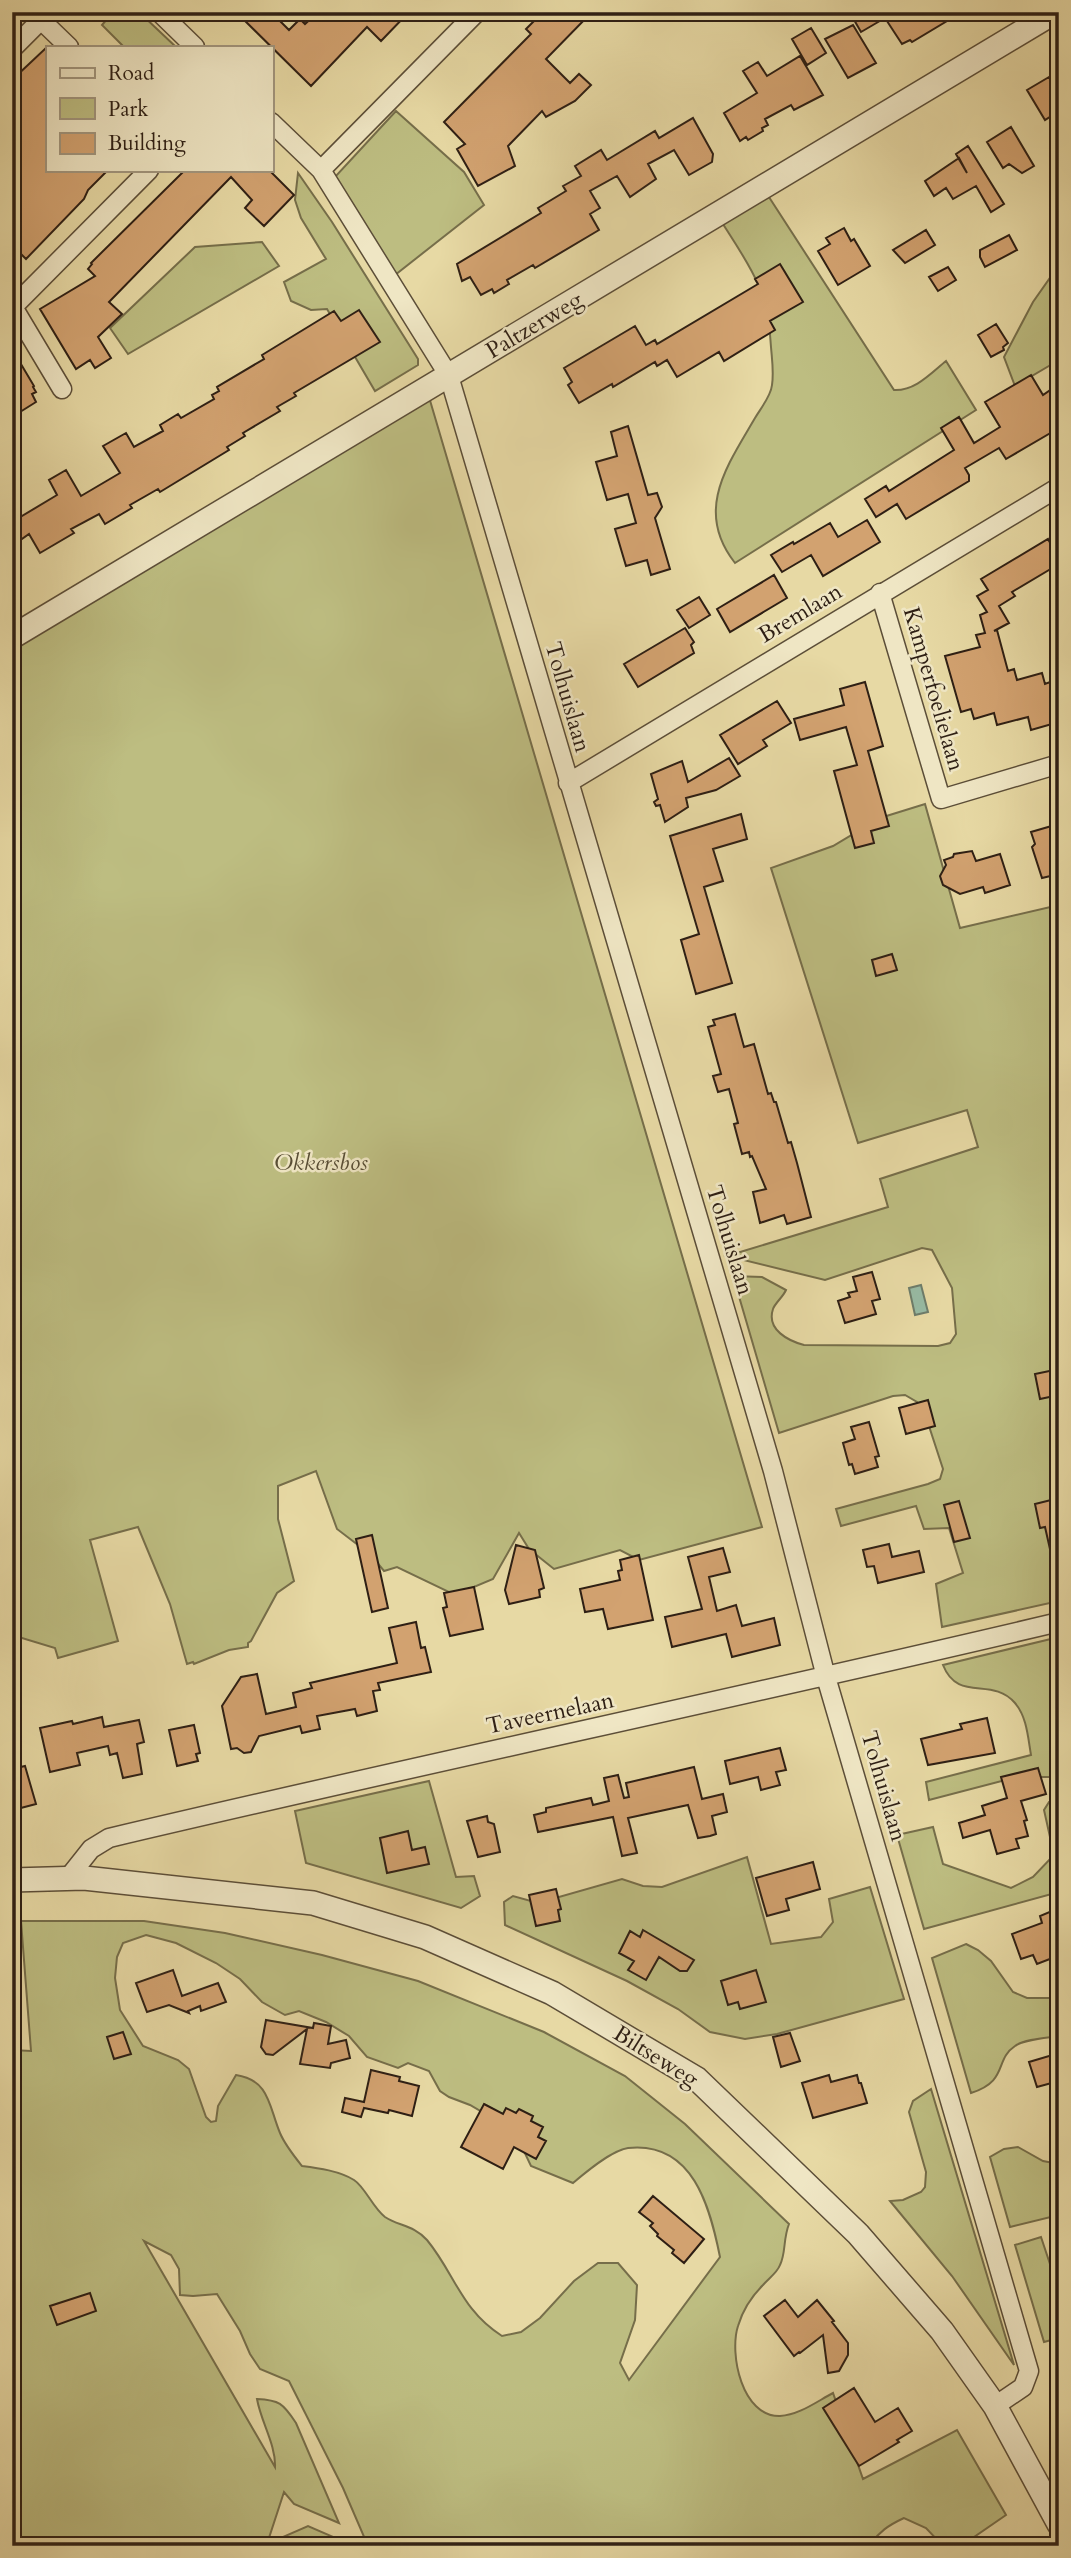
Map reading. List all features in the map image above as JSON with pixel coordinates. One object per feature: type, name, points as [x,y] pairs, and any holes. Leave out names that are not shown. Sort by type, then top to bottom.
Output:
[{"type":"street","points":[[159,12],[194,46]]},
{"type":"street","points":[[321,170],[477,12]]},
{"type":"street","name":"Paltzerweg","points":[[12,637],[1055,12]]},
{"type":"street","points":[[12,49],[45,16],[68,46]]},
{"type":"street","name":"Tolhuislaan","points":[[273,124],[321,170],[449,376],[773,1471],[827,1677],[1029,2371],[1023,2387],[995,2406]]},
{"type":"street","points":[[62,389],[13,306],[147,172]]},
{"type":"street","name":"Bremlaan","points":[[568,783],[1059,487]]},
{"type":"street","name":"Kamperfoelielaan","points":[[880,593],[941,799],[1059,764]]},
{"type":"street","name":"Taveernelaan","points":[[68,1878],[91,1849],[109,1838],[297,1793],[827,1677],[1059,1622]]},
{"type":"street","name":"Biltseweg","points":[[12,1880],[68,1878],[313,1903],[425,1937],[552,1993],[698,2079],[858,2234],[942,2331],[995,2406],[1059,2524]]},
{"type":"green space","points":[[113,12],[139,12],[175,46],[123,46],[102,25]]},
{"type":"green space","points":[[396,111],[464,172],[484,205],[395,275],[334,178]]},
{"type":"green space","points":[[298,173],[418,359],[418,365],[375,391],[327,309],[311,310],[291,301],[284,282],[326,259],[301,218],[295,200]]},
{"type":"green space","points":[[767,194],[894,390],[915,385],[946,361],[976,410],[735,563],[723,544],[717,525],[719,489],[734,454],[770,393],[773,371],[769,327],[762,294],[749,266],[721,221]]},
{"type":"green space","points":[[262,242],[279,266],[128,354],[110,328],[195,247]]},
{"type":"green space","points":[[1059,265],[1059,360],[1015,386],[1004,357],[1033,302]]},
{"type":"green space","name":"Okkersbos","points":[[429,397],[762,1527],[639,1560],[620,1550],[554,1569],[529,1549],[519,1533],[493,1579],[455,1595],[397,1567],[384,1571],[371,1555],[337,1529],[316,1471],[278,1486],[278,1519],[294,1581],[277,1593],[248,1647],[229,1650],[194,1664],[187,1664],[170,1604],[138,1527],[90,1540],[118,1641],[58,1658],[55,1648],[12,1635],[12,641]]},
{"type":"green space","points":[[925,804],[960,928],[1059,905],[1059,1601],[942,1627],[936,1584],[963,1573],[949,1528],[924,1529],[916,1506],[841,1526],[836,1509],[940,1479],[943,1469],[926,1417],[917,1402],[905,1395],[893,1396],[779,1433],[733,1276],[762,1277],[786,1290],[773,1309],[773,1323],[780,1333],[798,1343],[938,1346],[950,1343],[956,1334],[952,1288],[932,1250],[922,1248],[825,1280],[727,1256],[888,1207],[880,1179],[978,1147],[967,1110],[858,1143],[771,868],[833,846],[880,818]]},
{"type":"green space","points":[[1059,1637],[1059,1777],[1017,1777],[929,1800],[926,1782],[1031,1755],[1025,1721],[1015,1703],[996,1691],[966,1687],[957,1683],[943,1665]]},
{"type":"green space","points":[[429,1781],[456,1877],[474,1876],[480,1896],[461,1908],[306,1863],[295,1811]]},
{"type":"green space","points":[[1049,1802],[1059,1803],[1059,1892],[924,1929],[897,1835],[933,1827],[943,1864],[1011,1888],[1033,1877],[1054,1855],[1044,1810]]},
{"type":"green space","points":[[747,1857],[771,1944],[821,1937],[833,1922],[829,1899],[870,1887],[904,1999],[777,2034],[745,2039],[710,2032],[678,2009],[627,1981],[505,1925],[504,1902],[513,1896],[538,1903],[622,1879],[643,1886],[662,1887]]},
{"type":"green space","points":[[21,1921],[144,1921],[225,1933],[418,1981],[544,2032],[625,2076],[685,2124],[789,2224],[780,2265],[748,2304],[740,2320],[736,2338],[735,2352],[741,2382],[756,2406],[767,2414],[787,2415],[833,2393],[863,2479],[957,2430],[1006,2515],[961,2546],[943,2546],[926,2528],[904,2518],[884,2529],[870,2546],[368,2546],[343,2488],[289,2381],[260,2369],[217,2294],[180,2295],[179,2269],[171,2255],[144,2241],[275,2467],[273,2450],[257,2399],[280,2404],[296,2423],[339,2523],[294,2504],[284,2492],[267,2544],[308,2526],[349,2546],[12,2546],[12,2050],[31,2051]],"holes":[[[146,1935],[176,1943],[216,1963],[240,1979],[262,2002],[285,2015],[299,2011],[326,2022],[349,2036],[367,2057],[398,2068],[408,2063],[429,2071],[440,2091],[499,2122],[522,2147],[531,2166],[573,2183],[607,2157],[628,2148],[650,2149],[668,2155],[683,2166],[704,2199],[720,2257],[629,2380],[620,2363],[635,2320],[637,2285],[618,2263],[598,2263],[574,2281],[540,2318],[521,2332],[502,2336],[477,2315],[437,2253],[422,2235],[385,2217],[354,2180],[336,2172],[302,2166],[284,2142],[267,2096],[256,2083],[236,2075],[218,2106],[216,2121],[211,2122],[206,2117],[189,2069],[178,2060],[143,2046],[120,2010],[115,1978],[117,1957],[123,1943]]]},
{"type":"green space","points":[[966,1944],[991,1961],[1013,1992],[1027,1998],[1059,1998],[1059,2036],[1030,2040],[1015,2046],[991,2083],[971,2093],[932,1958]]},
{"type":"green space","points":[[931,2089],[1014,2365],[952,2276],[890,2201],[903,2200],[921,2192],[925,2187],[926,2172],[909,2112],[913,2101]]},
{"type":"green space","points":[[1018,2147],[1043,2161],[1059,2164],[1059,2215],[1010,2227],[990,2157],[1004,2149]]},
{"type":"green space","points":[[1041,2237],[1059,2291],[1059,2338],[1044,2342],[1015,2245]]},
{"type":"shaded area","points":[[921,1285],[928,1312],[915,1315],[909,1288]]},
{"type":"building","points":[[236,12],[271,12],[289,30],[300,19],[305,24],[318,12],[409,12],[381,41],[367,27],[311,86]]},
{"type":"building","points":[[543,12],[592,12],[546,59],[570,83],[579,74],[591,85],[575,101],[546,117],[542,111],[508,146],[515,166],[478,186],[457,149],[465,144],[444,122],[531,34],[526,29]]},
{"type":"building","points":[[863,12],[962,12],[912,42],[910,40],[902,44],[885,18],[861,32],[853,18]]},
{"type":"building","points":[[853,25],[876,63],[848,78],[825,39]]},
{"type":"building","points":[[811,28],[826,53],[807,65],[792,39]]},
{"type":"building","points":[[46,48],[46,172],[106,172],[26,259],[12,245],[12,80]]},
{"type":"building","points":[[800,56],[823,95],[794,110],[791,105],[765,119],[768,125],[762,128],[763,131],[748,140],[746,137],[740,141],[724,113],[757,93],[743,71],[758,62],[767,76]]},
{"type":"building","points":[[1049,77],[1059,92],[1059,111],[1045,120],[1027,90]]},
{"type":"building","points":[[693,118],[713,154],[712,162],[689,175],[674,150],[648,164],[656,179],[630,197],[617,176],[590,191],[600,208],[590,214],[599,230],[535,268],[533,265],[507,280],[509,284],[494,293],[492,289],[481,295],[470,277],[462,281],[457,264],[541,213],[538,208],[566,191],[563,186],[581,176],[575,166],[601,150],[607,160],[655,131],[659,138]]},
{"type":"building","points":[[1011,127],[1034,166],[1022,173],[1009,164],[1003,168],[987,142]]},
{"type":"building","points":[[968,146],[1004,204],[991,212],[976,186],[953,199],[946,188],[934,196],[925,181],[959,158],[956,154]]},
{"type":"building","points":[[183,172],[271,172],[294,195],[264,226],[245,208],[252,200],[231,177],[109,302],[122,314],[98,337],[111,358],[95,368],[90,360],[76,369],[40,309],[95,276],[88,269]]},
{"type":"building","points":[[844,228],[870,266],[838,285],[818,251],[830,244],[826,238]]},
{"type":"building","points":[[926,230],[935,245],[905,263],[893,250]]},
{"type":"building","points":[[1009,235],[1017,250],[985,267],[980,250]]},
{"type":"building","points":[[780,264],[803,302],[770,321],[775,330],[724,361],[719,352],[677,377],[667,360],[657,366],[655,362],[579,403],[568,385],[572,382],[564,368],[635,326],[646,345],[655,340],[657,344],[758,284],[755,279]]},
{"type":"building","points":[[948,267],[956,280],[938,291],[929,277]]},
{"type":"building","points":[[359,310],[380,342],[294,393],[296,396],[277,407],[280,411],[243,433],[245,436],[227,447],[229,450],[160,492],[158,489],[130,505],[132,508],[105,524],[99,514],[71,529],[74,533],[40,553],[29,534],[12,546],[12,522],[57,495],[49,480],[66,470],[81,496],[120,473],[103,446],[126,433],[134,447],[163,431],[160,425],[178,414],[181,418],[214,399],[212,395],[219,391],[217,387],[264,359],[262,355],[334,311],[341,321]]},
{"type":"building","points":[[996,324],[1008,343],[1003,347],[1004,350],[991,357],[978,335]]},
{"type":"building","points":[[12,349],[34,386],[36,392],[32,394],[36,402],[12,417]]},
{"type":"building","points":[[1031,375],[1043,395],[1059,384],[1059,428],[1006,459],[999,448],[965,468],[969,481],[906,519],[897,504],[876,517],[865,499],[886,486],[889,491],[954,450],[941,428],[959,417],[974,443],[1000,427],[985,402]]},
{"type":"building","points":[[628,426],[648,495],[657,493],[662,507],[655,518],[670,569],[651,575],[647,560],[626,566],[615,529],[636,523],[628,494],[607,500],[596,462],[617,456],[611,432]]},
{"type":"building","points":[[867,520],[880,542],[823,576],[811,555],[782,572],[771,555],[830,523],[838,537]]},
{"type":"building","points":[[1048,539],[1053,548],[1059,545],[1059,564],[1012,592],[1015,596],[999,606],[1009,623],[994,631],[997,630],[1008,671],[1014,669],[1017,680],[1042,673],[1045,684],[1050,682],[1054,695],[1059,694],[1059,722],[1031,730],[1028,717],[997,725],[994,713],[974,719],[971,709],[961,712],[945,656],[980,647],[976,635],[985,633],[980,615],[987,612],[977,596],[988,590],[981,579]]},
{"type":"building","points":[[774,575],[787,598],[730,632],[717,609]]},
{"type":"building","points":[[699,597],[710,615],[689,628],[677,610]]},
{"type":"building","points":[[685,628],[694,642],[691,645],[694,653],[638,687],[624,664]]},
{"type":"building","points":[[865,682],[883,746],[868,751],[889,826],[871,831],[874,843],[855,848],[834,771],[857,765],[846,727],[800,740],[794,719],[844,705],[840,689]]},
{"type":"building","points":[[777,701],[791,723],[763,740],[767,746],[738,764],[720,735]]},
{"type":"building","points":[[729,758],[740,776],[716,790],[686,798],[688,807],[665,822],[660,805],[656,806],[654,802],[658,799],[651,774],[682,761],[688,782]]},
{"type":"building","points":[[741,814],[747,839],[713,849],[723,881],[704,887],[732,983],[696,994],[681,940],[699,934],[670,836]]},
{"type":"building","points":[[1055,825],[1059,838],[1059,874],[1042,878],[1032,847],[1035,844],[1031,832]]},
{"type":"building","points":[[972,851],[976,861],[1000,854],[1010,885],[985,893],[983,887],[960,894],[943,885],[940,876],[946,865],[944,860],[954,854]]},
{"type":"building","points":[[892,954],[897,970],[876,976],[872,960]]},
{"type":"building","points":[[735,1014],[744,1047],[754,1044],[768,1094],[771,1093],[776,1102],[788,1143],[791,1142],[811,1217],[787,1224],[784,1215],[760,1223],[753,1192],[766,1189],[752,1156],[750,1157],[749,1152],[742,1154],[734,1124],[738,1123],[729,1089],[718,1092],[713,1076],[721,1074],[708,1027],[715,1025],[713,1020]]},
{"type":"building","points":[[872,1272],[880,1299],[872,1301],[876,1314],[845,1323],[838,1301],[850,1297],[848,1293],[857,1291],[853,1277]]},
{"type":"building","points":[[1059,1369],[1059,1395],[1040,1399],[1035,1374]]},
{"type":"building","points":[[928,1400],[935,1426],[906,1434],[899,1408]]},
{"type":"building","points":[[869,1422],[879,1456],[875,1457],[878,1467],[855,1474],[852,1464],[849,1465],[843,1443],[855,1439],[851,1427]]},
{"type":"building","points":[[1059,1498],[1059,1558],[1052,1558],[1045,1527],[1040,1528],[1035,1504]]},
{"type":"building","points":[[959,1501],[970,1538],[954,1542],[944,1505]]},
{"type":"building","points":[[372,1535],[388,1608],[372,1612],[356,1539]]},
{"type":"building","points":[[889,1544],[892,1557],[919,1551],[924,1572],[878,1583],[874,1566],[867,1567],[863,1550]]},
{"type":"building","points":[[516,1545],[535,1550],[544,1588],[539,1590],[540,1597],[509,1604],[505,1590]]},
{"type":"building","points":[[723,1548],[730,1572],[709,1577],[717,1611],[736,1605],[742,1626],[774,1618],[780,1645],[732,1657],[726,1634],[672,1647],[665,1617],[702,1609],[688,1557]]},
{"type":"building","points":[[639,1555],[653,1620],[608,1629],[603,1609],[585,1612],[580,1589],[620,1580],[620,1560]]},
{"type":"building","points":[[474,1587],[483,1629],[450,1636],[443,1608],[447,1607],[444,1593]]},
{"type":"building","points":[[416,1622],[421,1648],[425,1647],[431,1672],[378,1683],[380,1690],[373,1691],[377,1711],[357,1716],[355,1709],[317,1716],[320,1729],[302,1733],[300,1726],[259,1736],[251,1752],[231,1749],[222,1706],[241,1677],[257,1674],[266,1714],[296,1707],[293,1693],[312,1688],[310,1683],[397,1663],[389,1628]]},
{"type":"building","points":[[102,1717],[104,1727],[139,1720],[144,1742],[137,1744],[142,1774],[123,1778],[117,1753],[110,1755],[108,1746],[77,1753],[80,1765],[50,1772],[40,1728]]},
{"type":"building","points":[[987,1718],[995,1753],[928,1765],[921,1739],[962,1729],[960,1724]]},
{"type":"building","points":[[194,1725],[200,1753],[196,1754],[198,1761],[177,1766],[169,1730]]},
{"type":"building","points":[[780,1748],[786,1770],[776,1772],[780,1785],[761,1790],[758,1777],[730,1784],[725,1761]]},
{"type":"building","points":[[25,1766],[36,1804],[17,1809],[12,1793],[12,1769]]},
{"type":"building","points":[[694,1767],[702,1799],[723,1794],[727,1812],[712,1816],[716,1834],[698,1838],[688,1805],[628,1818],[637,1853],[622,1856],[613,1817],[538,1832],[534,1815],[546,1812],[546,1808],[591,1798],[593,1805],[609,1801],[604,1778],[618,1775],[624,1798],[629,1797],[626,1783]]},
{"type":"building","points":[[1038,1768],[1046,1794],[1021,1801],[1027,1820],[1024,1821],[1028,1836],[1016,1839],[1019,1848],[997,1854],[990,1830],[963,1838],[959,1823],[985,1815],[982,1806],[1007,1798],[1001,1777]]},
{"type":"building","points":[[487,1816],[488,1822],[494,1824],[500,1852],[478,1857],[467,1821]]},
{"type":"building","points":[[408,1831],[412,1850],[425,1847],[429,1864],[387,1873],[380,1838]]},
{"type":"building","points":[[813,1862],[820,1889],[786,1899],[789,1910],[767,1916],[756,1878]]},
{"type":"building","points":[[556,1889],[561,1909],[558,1910],[560,1921],[536,1926],[529,1895]]},
{"type":"building","points":[[1059,1908],[1059,1962],[1055,1957],[1037,1964],[1033,1955],[1021,1959],[1012,1934],[1042,1923],[1040,1916]]},
{"type":"building","points":[[643,1930],[694,1960],[687,1971],[680,1971],[659,1957],[646,1980],[628,1970],[634,1961],[619,1953],[630,1931],[640,1937]]},
{"type":"building","points":[[173,1970],[182,1996],[218,1983],[226,2002],[201,2011],[200,2006],[188,2011],[189,2013],[169,2005],[147,2012],[136,1983]]},
{"type":"building","points":[[756,1970],[766,2002],[740,2009],[738,2002],[728,2005],[721,1981]]},
{"type":"building","points":[[266,2020],[313,2028],[314,2023],[331,2026],[328,2044],[346,2040],[350,2058],[331,2063],[330,2068],[300,2064],[307,2029],[273,2055],[266,2054],[261,2047]]},
{"type":"building","points":[[123,2032],[131,2054],[114,2059],[107,2037]]},
{"type":"building","points":[[790,2033],[800,2061],[781,2067],[773,2037]]},
{"type":"building","points":[[1059,2053],[1059,2081],[1037,2087],[1029,2062]]},
{"type":"building","points":[[371,2070],[400,2077],[399,2081],[419,2086],[412,2116],[389,2110],[388,2113],[364,2108],[361,2117],[342,2112],[345,2098],[364,2102]]},
{"type":"building","points":[[829,2075],[831,2082],[857,2075],[867,2103],[813,2118],[802,2083]]},
{"type":"building","points":[[484,2104],[503,2114],[506,2108],[516,2113],[519,2109],[533,2116],[531,2121],[543,2127],[538,2137],[546,2141],[536,2159],[514,2147],[503,2169],[461,2147]]},
{"type":"building","points":[[653,2196],[704,2239],[684,2263],[672,2253],[674,2250],[657,2236],[650,2226],[653,2223],[639,2212]]},
{"type":"building","points":[[90,2293],[96,2311],[57,2325],[50,2306]]},
{"type":"building","points":[[785,2300],[798,2317],[817,2300],[834,2321],[832,2322],[848,2343],[848,2355],[839,2371],[828,2373],[823,2335],[794,2356],[764,2316]]},
{"type":"building","points":[[854,2388],[875,2422],[898,2408],[912,2431],[859,2466],[823,2408]]}]
